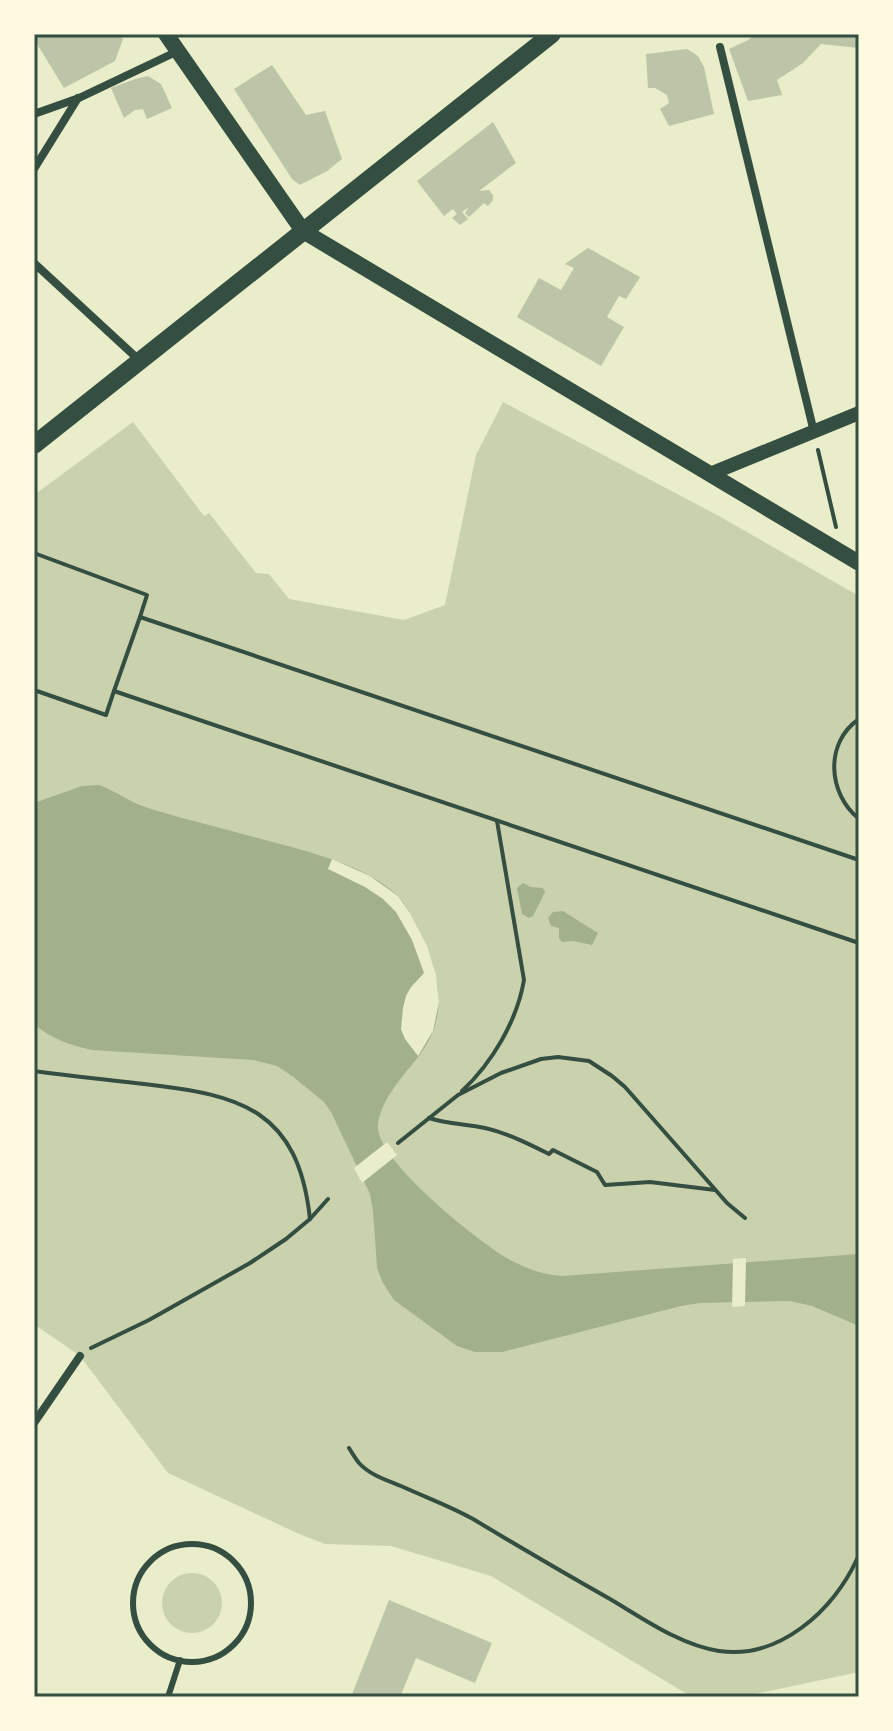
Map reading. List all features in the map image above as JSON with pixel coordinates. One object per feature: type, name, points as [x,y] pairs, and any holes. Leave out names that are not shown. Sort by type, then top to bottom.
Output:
[{"type":"main road","points":[[166,34],[303,231],[859,563]]},
{"type":"main road","points":[[34,445],[552,34]]},
{"type":"street","points":[[720,47],[814,432]]},
{"type":"street","points":[[34,114],[79,98],[178,51]]},
{"type":"street","points":[[34,169],[79,98]]},
{"type":"street","points":[[34,263],[140,361]]},
{"type":"street","points":[[710,474],[859,413]]},
{"type":"street","points":[[34,1423],[80,1356]]},
{"type":"lane","points":[[194,1544],[213,1548],[230,1558],[243,1572],[249,1590],[250,1610],[245,1629],[233,1645],[217,1656],[199,1662],[180,1660],[161,1653],[146,1641],[136,1624],[132,1605],[135,1586],[143,1568],[157,1554],[175,1546],[194,1544]]},
{"type":"lane","points":[[168,1697],[180,1660]]},
{"type":"path","points":[[814,432],[842,553]]},
{"type":"path","points":[[34,553],[147,595],[106,715],[34,690]]},
{"type":"path","points":[[140,617],[859,860]]},
{"type":"path","points":[[114,691],[859,943]]},
{"type":"path","points":[[859,719],[842,738],[835,755],[834,775],[839,795],[850,812],[859,819]]},
{"type":"path","points":[[398,1143],[478,1076],[517,1006],[524,980],[521,951],[497,821]]},
{"type":"path","points":[[458,1095],[501,1073],[541,1059],[558,1057],[589,1061],[625,1087],[734,1210],[745,1218]]},
{"type":"path","points":[[34,1071],[186,1089],[216,1095],[259,1114],[288,1143],[302,1175],[310,1219]]},
{"type":"path","points":[[429,1118],[484,1128],[518,1139],[549,1154],[553,1150],[597,1172],[605,1185],[650,1182],[717,1191]]},
{"type":"path","points":[[80,1356],[244,1268],[286,1239],[328,1199]]},
{"type":"path","points":[[349,1448],[367,1470],[462,1513],[655,1625],[703,1648],[736,1652],[781,1642],[822,1609],[838,1591],[857,1559]]},
{"type":"shaded area","points":[[503,402],[717,515],[859,596],[859,1672],[740,1697],[692,1697],[491,1576],[391,1546],[325,1544],[299,1534],[168,1473],[80,1356],[34,1324],[34,495],[133,422],[204,516],[209,513],[256,573],[269,574],[289,599],[404,620],[445,605],[476,455]]},
{"type":"shaded area","points":[[99,785],[148,808],[335,860],[385,885],[404,903],[424,940],[434,969],[438,1013],[428,1042],[392,1091],[381,1112],[378,1124],[381,1139],[392,1157],[429,1197],[491,1248],[526,1267],[562,1276],[859,1254],[859,1326],[812,1306],[790,1301],[700,1303],[502,1352],[475,1352],[457,1346],[394,1300],[383,1283],[377,1268],[370,1194],[331,1112],[324,1102],[292,1076],[277,1066],[253,1060],[92,1050],[61,1041],[34,1024],[34,803],[82,786]]},
{"type":"shaded area","points":[[523,883],[543,888],[545,892],[529,918],[522,914],[517,888]]},
{"type":"shaded area","points":[[563,911],[598,933],[592,945],[562,942],[559,928],[551,926],[548,918],[553,912]]},
{"type":"shaded area","points":[[192,1573],[204,1575],[213,1582],[220,1591],[220,1615],[213,1624],[204,1631],[192,1633],[180,1631],[171,1624],[164,1615],[162,1603],[164,1591],[171,1582],[180,1575]]},
{"type":"pier","points":[[332,859],[370,876],[398,896],[427,946],[436,975],[439,1002],[433,1031],[418,1056],[401,1029],[406,996],[424,973],[412,940],[396,912],[383,899],[328,869]]},
{"type":"pier","points":[[387,1142],[397,1155],[362,1183],[354,1168]]},
{"type":"pier","points":[[746,1258],[745,1306],[732,1307],[733,1259]]},
{"type":"building","points":[[34,34],[119,34],[123,39],[115,61],[64,88],[34,39]]},
{"type":"building","points":[[755,34],[859,34],[859,48],[821,44],[803,63],[777,80],[782,95],[748,101],[729,49]]},
{"type":"building","points":[[687,49],[698,56],[704,67],[714,114],[669,126],[660,109],[669,103],[667,95],[655,88],[648,88],[646,54]]},
{"type":"building","points":[[272,65],[306,115],[325,111],[342,159],[300,185],[292,179],[234,89]]},
{"type":"building","points":[[148,76],[161,84],[172,108],[147,119],[143,109],[135,110],[124,118],[111,88]]},
{"type":"building","points":[[493,122],[516,163],[479,191],[489,190],[493,200],[488,206],[484,203],[469,217],[465,213],[469,207],[462,212],[468,219],[460,225],[452,218],[457,214],[453,209],[444,216],[417,181]]},
{"type":"building","points":[[588,248],[640,277],[626,299],[619,296],[607,317],[624,327],[601,366],[517,317],[539,278],[561,290],[574,268],[565,264]]},
{"type":"building","points":[[389,1600],[492,1643],[475,1683],[416,1658],[400,1697],[351,1697]]}]
